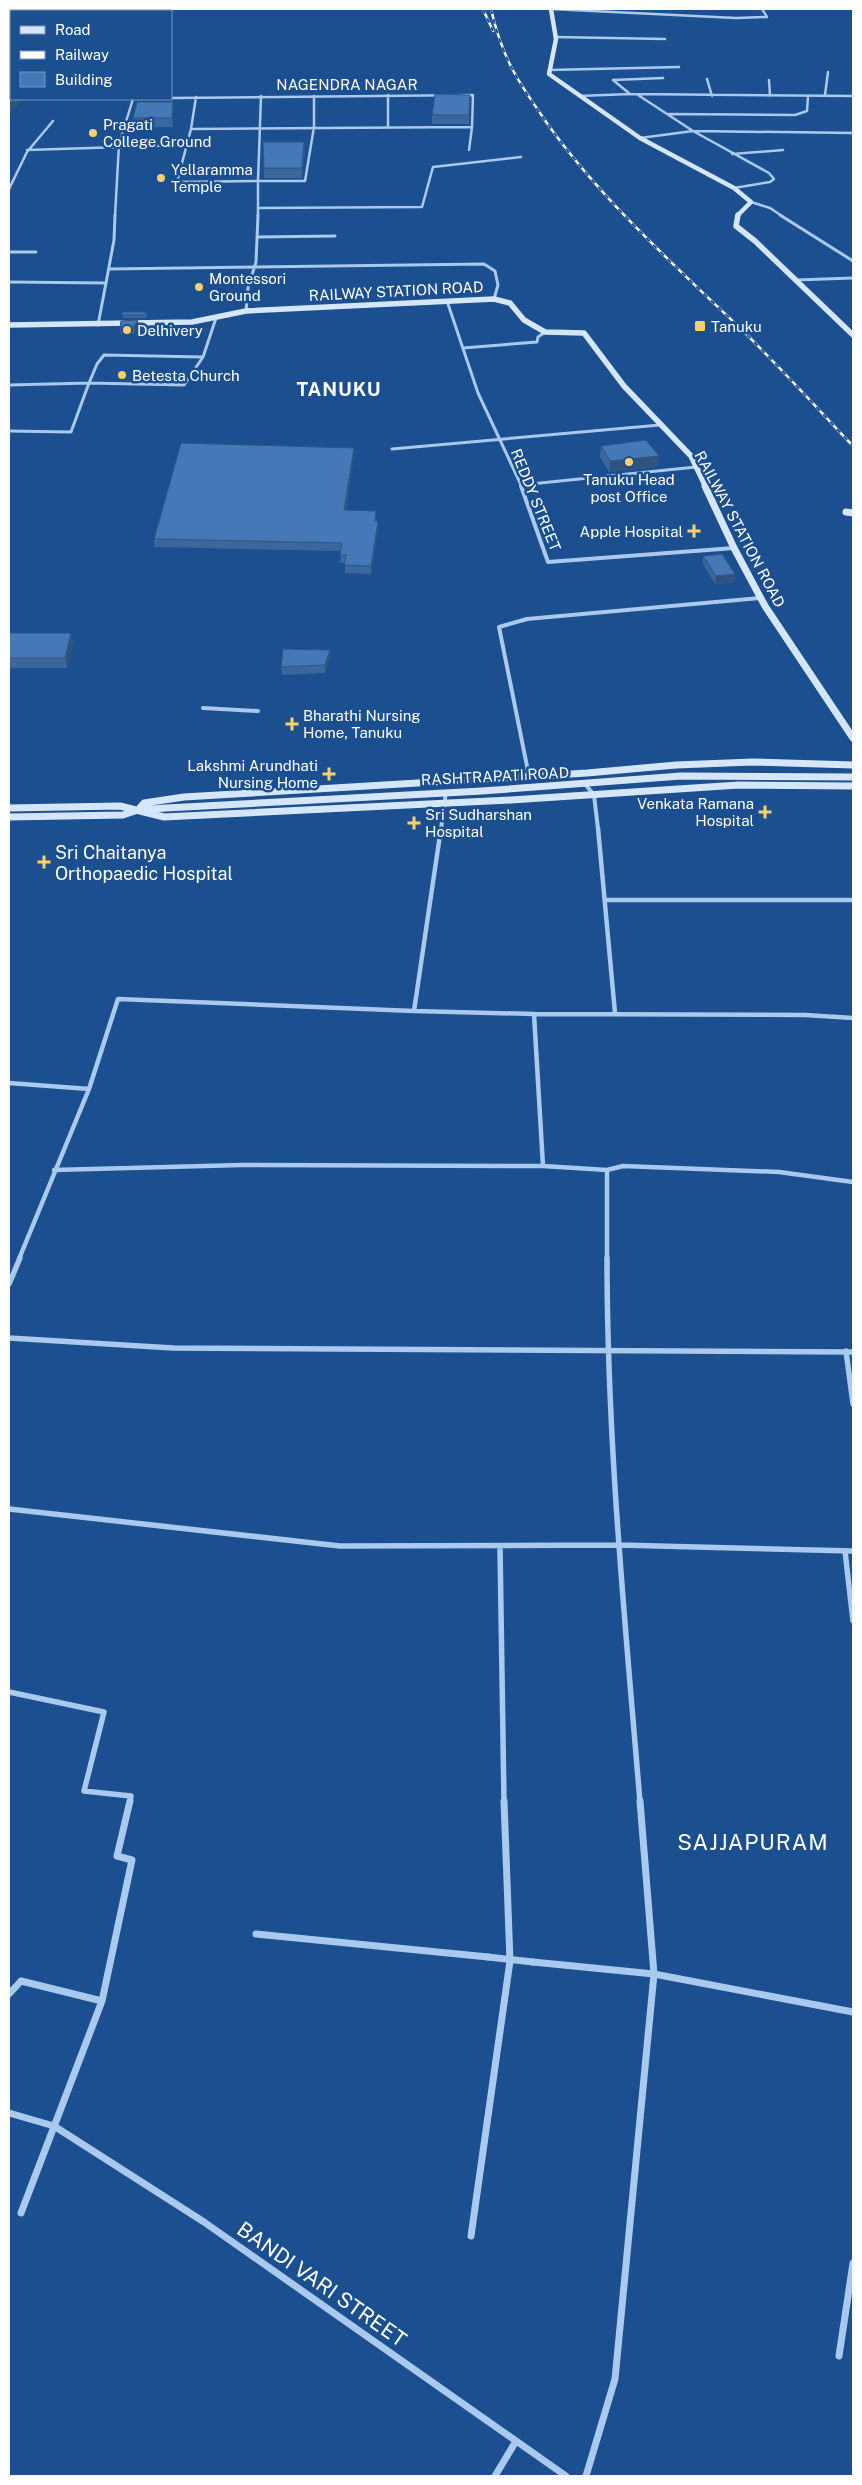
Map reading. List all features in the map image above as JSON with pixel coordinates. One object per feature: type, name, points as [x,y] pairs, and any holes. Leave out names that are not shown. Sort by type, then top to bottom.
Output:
[{"type":"street","points":[[762,9],[767,17],[736,18],[551,9],[555,37],[549,74],[640,138],[734,188],[751,202],[770,208],[853,261]]},
{"type":"street","points":[[555,37],[665,39]]},
{"type":"street","points":[[550,70],[680,68]]},
{"type":"street","points":[[825,95],[828,72]]},
{"type":"street","points":[[630,94],[613,80],[663,78]]},
{"type":"street","points":[[706,78],[712,96]]},
{"type":"street","points":[[769,80],[770,96]]},
{"type":"street","points":[[579,96],[630,94],[853,96]]},
{"type":"street","points":[[637,94],[693,131],[769,173],[774,178],[770,182],[734,188]]},
{"type":"street","points":[[388,95],[388,127]]},
{"type":"street","name":"NAGENDRA NAGAR","points":[[172,98],[473,95],[472,127]]},
{"type":"street","points":[[246,311],[248,288],[255,266],[261,96]]},
{"type":"street","points":[[196,97],[191,129],[177,182],[305,181],[314,127],[314,96]]},
{"type":"street","points":[[669,114],[794,115],[807,111],[808,96]]},
{"type":"street","points":[[98,325],[114,240],[119,148],[133,100]]},
{"type":"street","points":[[9,189],[11,181],[34,139],[53,120]]},
{"type":"street","points":[[191,129],[472,127],[469,150]]},
{"type":"street","points":[[640,138],[693,131],[853,132]]},
{"type":"street","points":[[27,150],[186,146]]},
{"type":"street","points":[[732,154],[783,150]]},
{"type":"street","points":[[258,208],[422,207],[433,167],[521,157]]},
{"type":"street","points":[[751,202],[737,216],[736,226],[756,241],[853,335]]},
{"type":"street","points":[[257,237],[335,236]]},
{"type":"street","points":[[9,252],[36,252]]},
{"type":"street","points":[[109,269],[484,264],[495,271],[498,285],[494,299]]},
{"type":"street","points":[[795,280],[853,278]]},
{"type":"street","points":[[9,282],[106,283]]},
{"type":"street","name":"RAILWAY STATION ROAD","points":[[9,325],[192,322],[246,311],[494,299],[510,303],[524,320],[545,332],[584,333],[624,386],[691,456],[734,548],[760,598],[853,738]]},
{"type":"street","name":"REDDY STREET","points":[[447,301],[478,394],[521,485],[548,562],[734,548]]},
{"type":"street","points":[[9,385],[89,383],[184,386],[203,357],[216,318]]},
{"type":"street","points":[[463,348],[537,342],[538,338],[545,332]]},
{"type":"street","points":[[9,430],[71,432],[97,364],[104,355],[203,357]]},
{"type":"street","points":[[392,449],[660,425]]},
{"type":"street","points":[[521,485],[696,467]]},
{"type":"street","points":[[529,776],[499,627],[527,619],[760,598]]},
{"type":"street","points":[[203,708],[258,711]]},
{"type":"street","points":[[853,765],[753,762],[676,765],[184,797],[144,803],[138,810],[164,817],[594,795],[739,785],[853,786]]},
{"type":"street","name":"RASHTRAPATI ROAD","points":[[9,817],[123,815],[138,810],[585,784],[681,776],[853,776]]},
{"type":"street","points":[[585,784],[594,795],[606,900],[615,1013]]},
{"type":"street","points":[[414,1011],[446,792]]},
{"type":"street","name":"RASHTRAPATI ROAD","points":[[9,808],[120,806],[138,810]]},
{"type":"street","points":[[606,900],[853,900]]},
{"type":"street","points":[[9,1284],[88,1089],[118,998],[414,1011],[534,1014],[804,1015],[853,1018]]},
{"type":"street","points":[[534,1014],[542,1166]]},
{"type":"street","points":[[9,1083],[88,1089]]},
{"type":"street","points":[[54,1170],[242,1165],[542,1166],[607,1170],[623,1166],[779,1172],[853,1182]]},
{"type":"street","points":[[586,2476],[615,2379],[654,1974],[619,1544],[607,1350],[607,1170]]},
{"type":"street","points":[[9,1338],[173,1348],[853,1352]]},
{"type":"street","points":[[846,1351],[853,1404]]},
{"type":"street","points":[[9,1509],[340,1546],[500,1547],[619,1544],[853,1551]]},
{"type":"street","points":[[471,2236],[510,1961],[506,1889],[500,1547]]},
{"type":"street","points":[[845,1551],[853,1620]]},
{"type":"street","points":[[9,1692],[104,1712],[84,1791],[131,1796],[118,1856],[132,1860],[102,2001],[20,2213]]},
{"type":"street","points":[[256,1934],[654,1974],[853,2012]]},
{"type":"street","points":[[9,1994],[21,1981],[102,2001]]},
{"type":"street","name":"BANDI VARI STREET","points":[[9,2113],[54,2126],[204,2222],[566,2476]]},
{"type":"street","points":[[838,2356],[853,2263]]},
{"type":"street","points":[[495,2476],[516,2442]]},
{"type":"building","points":[[10,58],[10,100],[12,100],[9,103]]},
{"type":"building","points":[[435,94],[470,95],[469,115],[432,115]]},
{"type":"building","points":[[137,102],[173,102],[172,118],[133,118]]},
{"type":"building","points":[[263,142],[304,142],[302,168],[264,168]]},
{"type":"building","points":[[122,312],[146,312],[144,315],[122,315]]},
{"type":"building","points":[[138,320],[134,326],[120,327],[121,321]]},
{"type":"building","points":[[646,440],[659,456],[610,461],[601,446]]},
{"type":"building","points":[[181,443],[354,448],[344,510],[376,511],[375,521],[378,521],[371,566],[344,565],[346,555],[340,555],[342,543],[154,539]]},
{"type":"building","points":[[722,554],[735,574],[716,576],[703,556]]},
{"type":"building","points":[[9,633],[71,633],[65,658],[9,658]]},
{"type":"building","points":[[283,649],[330,650],[325,665],[281,667]]},
{"type":"railway","points":[[483,9],[493,31]]},
{"type":"railway","points":[[491,9],[501,43],[513,71],[538,111],[570,154],[640,232],[755,343],[853,446]]},
{"type":"place","name":"Pragati College Ground","points":[[93,133]]},
{"type":"place","name":"Yellaramma Temple","points":[[161,178]]},
{"type":"place","name":"Montessori Ground","points":[[199,287]]},
{"type":"place","name":"Tanuku","points":[[700,326]]},
{"type":"place","name":"Delhivery","points":[[127,330]]},
{"type":"place","name":"Betesta Church","points":[[122,375]]},
{"type":"place","name":"Tanuku Head post Office","points":[[629,462]]},
{"type":"place","name":"Apple Hospital","points":[[694,531]]},
{"type":"place","name":"Bharathi Nursing Home, Tanuku","points":[[292,724]]},
{"type":"place","name":"Lakshmi Arundhati Nursing Home","points":[[329,774]]},
{"type":"place","name":"Venkata Ramana Hospital","points":[[765,812]]},
{"type":"place","name":"Sri Sudharshan Hospital","points":[[414,823]]},
{"type":"place","name":"Sri Chaitanya Orthopaedic Hospital","points":[[44,862]]},
{"type":"district","name":"TANUKU","points":[[339,389]]},
{"type":"district","name":"SAJJAPURAM","points":[[753,1842]]}]
